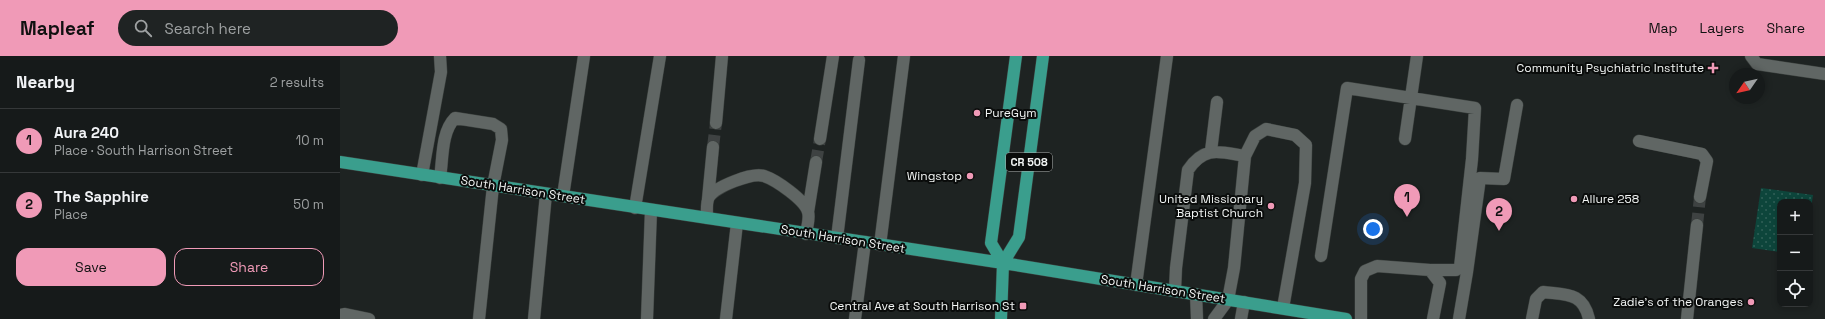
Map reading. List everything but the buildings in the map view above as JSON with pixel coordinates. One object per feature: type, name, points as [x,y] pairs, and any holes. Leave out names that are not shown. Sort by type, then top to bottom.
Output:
[{"type":"main road","name":"CR 508","points":[[1003,263],[991,243],[1016,56]]},
{"type":"main road","name":"CR 508","points":[[1001,319],[1003,263],[1019,237],[1043,56]]},
{"type":"main road","name":"South Harrison Street","points":[[340,162],[1175,290],[1283,308],[1310,316],[1346,319]]},
{"type":"street","points":[[422,175],[441,72],[440,56]]},
{"type":"street","points":[[563,196],[584,56]]},
{"type":"street","points":[[635,208],[660,56]]},
{"type":"street","points":[[716,123],[722,56]]},
{"type":"street","points":[[820,139],[833,56]]},
{"type":"street","points":[[880,245],[904,56]]},
{"type":"street","points":[[1136,285],[1167,56]]},
{"type":"street","points":[[1405,139],[1417,56]]},
{"type":"street","points":[[1751,56],[1756,64],[1825,74]]},
{"type":"street","points":[[837,238],[859,60]]},
{"type":"street","points":[[1321,256],[1347,88],[1475,108],[1472,159],[1460,267],[1456,270],[1430,270],[1377,266],[1365,271],[1361,279],[1361,319]]},
{"type":"street","points":[[1211,151],[1217,102]]},
{"type":"street","points":[[1459,319],[1480,178],[1504,179],[1517,104]]},
{"type":"street","points":[[440,178],[446,136],[449,124],[455,118],[493,124],[501,129],[502,140],[493,186],[479,319]]},
{"type":"street","points":[[1214,319],[1228,300],[1234,268],[1245,156],[1255,136],[1266,129],[1295,136],[1306,145],[1305,183],[1283,308]]},
{"type":"street","points":[[1639,141],[1702,154],[1707,161],[1700,197]]},
{"type":"street","points":[[707,218],[713,147]]},
{"type":"street","points":[[1175,290],[1188,170],[1199,158],[1211,151],[1245,156]]},
{"type":"street","points":[[806,234],[816,162]]},
{"type":"street","points":[[708,198],[716,189],[747,177],[763,175],[780,184],[803,202],[808,212]]},
{"type":"street","points":[[534,319],[546,194]]},
{"type":"street","points":[[646,319],[651,210]]},
{"type":"street","points":[[726,319],[737,223]]},
{"type":"street","points":[[1687,319],[1697,225]]},
{"type":"street","points":[[855,319],[865,242]]},
{"type":"street","points":[[1430,270],[1440,283],[1433,319]]},
{"type":"street","points":[[1532,319],[1536,299],[1543,292],[1576,296],[1584,304],[1589,319]]},
{"type":"street","points":[[1196,294],[1197,319]]},
{"type":"street","points":[[1241,319],[1244,302]]},
{"type":"street","points":[[340,315],[344,314],[370,319]]},
{"type":"green space","points":[[1761,188],[1813,195],[1812,199],[1777,199],[1777,252],[1752,248]]},
{"type":"tunnel","points":[[713,147],[716,123]]},
{"type":"tunnel","points":[[816,162],[820,139]]},
{"type":"tunnel","points":[[1697,225],[1700,197]]},
{"type":"place","name":"Community Psychiatric Institute","points":[[1713,68]]},
{"type":"place","name":"PureGym","points":[[977,113]]},
{"type":"place","name":"Wingstop","points":[[970,176]]},
{"type":"place","name":"Allure 258","points":[[1574,199]]},
{"type":"place","name":"United Missionary Baptist Church","points":[[1271,206]]},
{"type":"place","name":"Aura 240","points":[[1407,217]]},
{"type":"place","name":"The Sapphire","points":[[1499,231]]},
{"type":"place","name":"Zadie's of the Oranges","points":[[1751,302]]},
{"type":"place","name":"Central Ave at South Harrison St","points":[[1023,306]]}]
